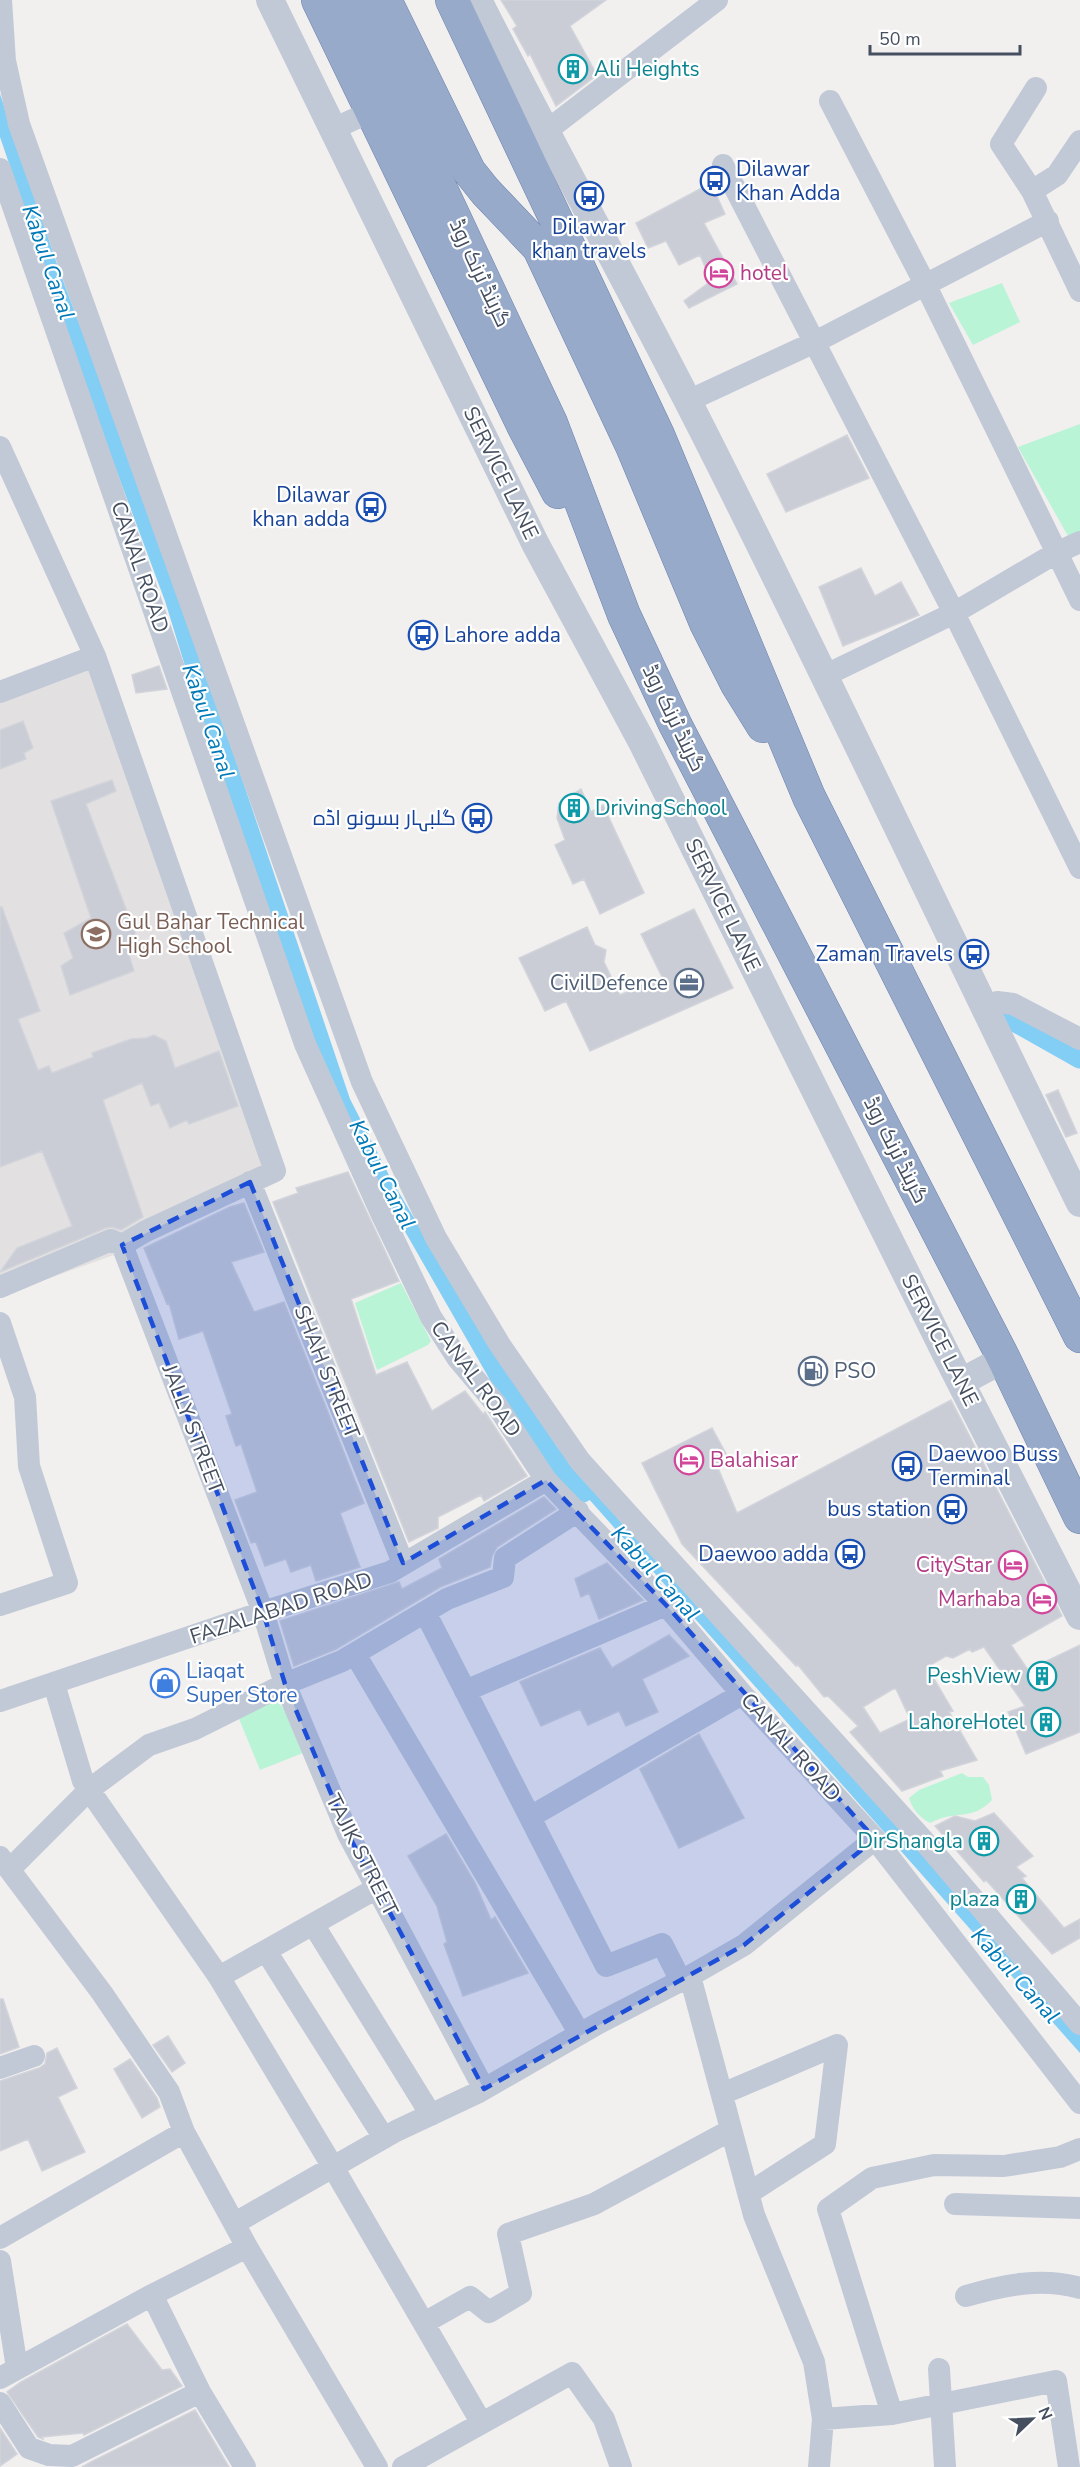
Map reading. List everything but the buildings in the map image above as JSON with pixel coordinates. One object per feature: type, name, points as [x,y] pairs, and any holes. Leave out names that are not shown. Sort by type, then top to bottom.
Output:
[{"type":"highway","points":[[318,0],[524,427],[624,615]]},
{"type":"highway","name":"گرینڈ ٹرنک روڈ","points":[[352,0],[551,423],[624,615],[675,724],[1004,1359],[1080,1517]]},
{"type":"highway","points":[[385,0],[469,171],[539,248],[632,446],[706,622],[737,684],[809,797]]},
{"type":"highway","points":[[452,0],[658,435],[809,797],[1080,1336]]},
{"type":"street","points":[[1,0],[5,61],[18,124],[363,1082],[436,1238],[500,1345],[580,1461],[924,1841],[1080,2024]]},
{"type":"street","name":"SERVICE LANE","points":[[270,0],[536,545],[641,740],[1080,1616]]},
{"type":"street","points":[[478,0],[545,132],[688,401],[1080,1203]]},
{"type":"street","points":[[545,132],[717,0]]},
{"type":"street","points":[[1036,88],[1001,144],[1032,191],[1080,291]]},
{"type":"street","points":[[830,101],[924,284],[1080,600]]},
{"type":"street","points":[[333,129],[372,111]]},
{"type":"street","points":[[1032,191],[1057,175],[1080,141]]},
{"type":"street","points":[[723,165],[954,613],[1080,868]]},
{"type":"street","name":"CANAL ROAD","points":[[0,169],[305,1044],[431,1317],[458,1359],[496,1404],[546,1480],[666,1605],[742,1694],[875,1839],[1080,2103]]},
{"type":"street","points":[[688,401],[815,342],[1047,221]]},
{"type":"street","points":[[621,355],[656,341]]},
{"type":"street","points":[[0,447],[95,656],[275,1171],[146,1231],[122,1245],[111,1240],[0,1287]]},
{"type":"street","points":[[824,676],[954,613],[1056,553],[1080,542]]},
{"type":"street","points":[[0,692],[95,656]]},
{"type":"street","points":[[641,740],[675,724]]},
{"type":"street","points":[[983,1006],[997,1002],[1013,1004],[1080,1039]]},
{"type":"street","name":"SHAH STREET","points":[[250,1182],[403,1563]]},
{"type":"street","name":"JALLY STREET","points":[[122,1245],[263,1612]]},
{"type":"street","points":[[0,1323],[25,1396],[29,1466],[67,1583],[0,1605]]},
{"type":"street","points":[[961,1382],[1004,1359]]},
{"type":"street","name":"FAZALABAD ROAD","points":[[0,1701],[263,1612],[390,1572],[546,1480]]},
{"type":"street","points":[[377,2467],[247,2247],[184,2132],[169,2092],[102,1993],[5,1863],[90,1789],[149,1745],[195,1729],[285,1684],[342,1661],[447,1599],[503,1576],[505,1558],[578,1511]]},
{"type":"street","points":[[465,1691],[666,1605]]},
{"type":"street","name":"TAJIK STREET","points":[[263,1612],[285,1684],[348,1834],[484,2089]]},
{"type":"street","points":[[425,1612],[606,1966],[662,1944],[686,1979],[722,2094],[754,2215],[814,2362],[823,2419],[819,2467]]},
{"type":"street","points":[[355,1654],[580,2034]]},
{"type":"street","points":[[54,1684],[83,1781],[219,1977],[333,2167],[481,2422]]},
{"type":"street","points":[[530,1817],[742,1694]]},
{"type":"street","points":[[235,2223],[384,2138],[484,2089],[744,1945],[875,1839]]},
{"type":"street","points":[[219,1977],[377,1888]]},
{"type":"street","points":[[313,1924],[431,2115]]},
{"type":"street","points":[[266,1951],[384,2138]]},
{"type":"street","points":[[722,2094],[837,2045],[825,2144],[749,2193]]},
{"type":"street","points":[[0,2068],[34,2056]]},
{"type":"street","points":[[424,2324],[470,2297],[489,2312],[521,2294],[508,2235],[594,2204],[731,2130]]},
{"type":"street","points":[[0,2238],[184,2132]]},
{"type":"street","points":[[892,2414],[828,2209],[872,2178],[880,2176],[934,2165],[1004,2166],[1060,2157],[1080,2149]]},
{"type":"street","points":[[955,2204],[1080,2208]]},
{"type":"street","points":[[0,2261],[9,2373],[152,2295],[247,2247]]},
{"type":"street","points":[[966,2296],[1006,2285],[1061,2283],[1080,2289]]},
{"type":"street","points":[[152,2295],[200,2392],[244,2467]]},
{"type":"street","points":[[939,2369],[945,2467]]},
{"type":"street","points":[[403,2467],[572,2373],[604,2419],[621,2467]]},
{"type":"street","points":[[823,2419],[892,2414],[1056,2381],[1070,2467]]},
{"type":"street","points":[[0,2403],[29,2448],[49,2455],[72,2456],[200,2392]]},
{"type":"highlighted area","points":[[250,1182],[403,1563],[546,1480],[666,1605],[875,1839],[744,1945],[484,2089],[348,1834],[285,1684],[263,1612],[122,1245]]},
{"type":"shaded area","name":"Gul Bahar Technical High School","points":[[95,656],[275,1171],[136,1247],[0,1296],[0,696]]},
{"type":"green space","points":[[1002,283],[1020,322],[973,345],[949,303]]},
{"type":"green space","points":[[1080,424],[1080,541],[1073,545],[1018,447]]},
{"type":"green space","points":[[401,1283],[431,1341],[428,1345],[377,1370],[355,1303]]},
{"type":"green space","points":[[277,1700],[313,1749],[260,1770],[235,1709]]},
{"type":"green space","points":[[962,1773],[968,1777],[983,1777],[989,1785],[992,1800],[977,1811],[930,1823],[917,1813],[909,1798],[919,1790]]},
{"type":"water","points":[[0,94],[58,267],[113,414],[232,749],[350,1099],[391,1179],[447,1274],[561,1453],[545,1459],[497,1392],[356,1146],[310,1042],[226,799],[165,601],[73,354],[0,137]]},
{"type":"water","points":[[578,1467],[1080,2022],[1080,2053],[564,1471]]},
{"type":"waterway","points":[[1007,1017],[1080,1058]]},
{"type":"waterway","name":"Kabul Canal","points":[[534,1437],[583,1492]]},
{"type":"place","name":"Ali Heights","points":[[573,69]]},
{"type":"place","name":"Dilawar Khan Adda","points":[[715,181]]},
{"type":"place","name":"Dilawar khan travels","points":[[589,196]]},
{"type":"place","name":"hotel","points":[[719,273]]},
{"type":"place","name":"Dilawar khan adda","points":[[371,507]]},
{"type":"place","name":"Lahore adda","points":[[423,635]]},
{"type":"place","name":"DrivingSchool","points":[[574,808]]},
{"type":"place","name":"گلبہار بسونو اڈہ","points":[[477,818]]},
{"type":"place","name":"Gul Bahar Technical High School","points":[[96,934]]},
{"type":"place","name":"Zaman Travels","points":[[974,954]]},
{"type":"place","name":"CivilDefence","points":[[689,983]]},
{"type":"place","name":"PSO","points":[[813,1371]]},
{"type":"place","name":"Balahisar","points":[[689,1460]]},
{"type":"place","name":"Daewoo Buss Terminal","points":[[907,1466]]},
{"type":"place","name":"bus station","points":[[952,1509]]},
{"type":"place","name":"Daewoo adda","points":[[850,1554]]},
{"type":"place","name":"CityStar","points":[[1013,1565]]},
{"type":"place","name":"Marhaba","points":[[1042,1599]]},
{"type":"place","name":"PeshView","points":[[1042,1676]]},
{"type":"place","name":"Liaqat Super Store","points":[[165,1683]]},
{"type":"place","name":"LahoreHotel","points":[[1046,1722]]},
{"type":"place","name":"DirShangla","points":[[984,1841]]},
{"type":"place","name":"plaza","points":[[1021,1899]]}]
